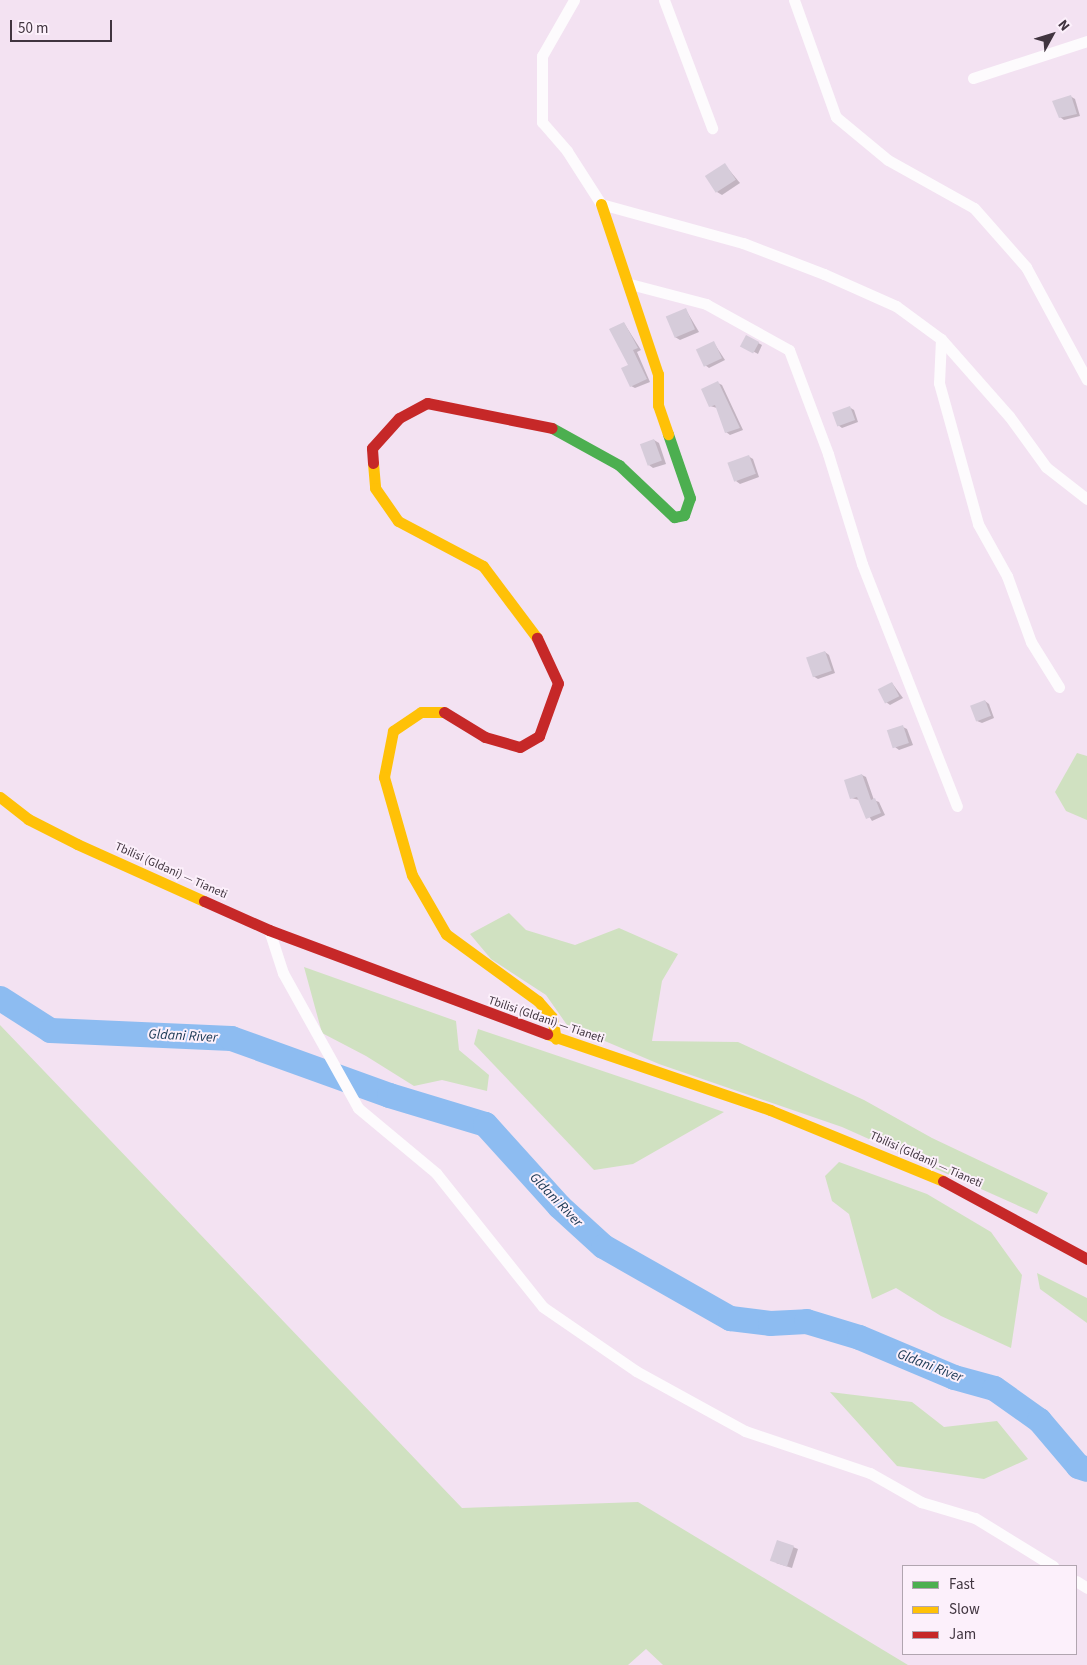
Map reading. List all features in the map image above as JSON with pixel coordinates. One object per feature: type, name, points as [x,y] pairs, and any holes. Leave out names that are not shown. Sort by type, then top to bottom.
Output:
[{"type":"street","points":[[556,1039],[552,1017],[538,1000],[446,934],[412,875],[384,778],[393,731],[421,712],[446,712],[485,737],[520,748],[539,736],[558,683],[539,640],[483,566],[398,521],[374,488],[372,448],[399,418],[427,403],[549,426],[619,465],[674,517],[684,515],[690,498],[658,405],[658,374],[630,284],[600,204],[567,151],[542,122],[542,56],[574,0]]},
{"type":"street","points":[[664,0],[712,128]]},
{"type":"street","points":[[794,0],[836,117],[888,160],[974,208],[1026,267],[1087,380]]},
{"type":"street","points":[[973,78],[1087,41]]},
{"type":"street","points":[[600,204],[743,243],[824,274],[896,306],[941,339],[1009,416],[1046,467],[1087,499]]},
{"type":"street","points":[[630,284],[706,304],[789,350],[828,454],[862,564],[957,806]]},
{"type":"street","points":[[941,339],[939,383],[978,524],[1007,576],[1031,642],[1059,687]]},
{"type":"street","name":"Tbilisi (Gldani) — Tianeti","points":[[0,797],[28,819],[78,844],[269,930],[556,1039],[770,1110],[839,1137],[964,1190],[1087,1259]]},
{"type":"street","points":[[269,930],[283,973],[358,1108],[436,1173],[543,1306],[636,1371],[745,1431],[870,1473],[921,1502],[974,1518],[1051,1565]]},
{"type":"green space","points":[[1077,753],[1087,756],[1087,820],[1066,811],[1055,792]]},
{"type":"green space","points":[[509,913],[526,930],[575,945],[619,928],[678,954],[662,981],[652,1041],[738,1042],[864,1100],[932,1138],[1048,1193],[1037,1214],[842,1127],[659,1064],[567,1025],[546,995],[491,959],[470,934]]},
{"type":"green space","points":[[304,967],[456,1021],[459,1050],[489,1075],[487,1091],[442,1080],[414,1086],[366,1056],[322,1033]]},
{"type":"green space","points":[[0,1025],[462,1508],[638,1502],[908,1665],[663,1665],[646,1649],[628,1665],[0,1665]]},
{"type":"green space","points":[[478,1029],[724,1112],[633,1164],[594,1170],[474,1044]]},
{"type":"green space","points":[[839,1162],[927,1194],[991,1232],[1022,1275],[1011,1348],[941,1316],[896,1288],[872,1299],[849,1214],[832,1201],[825,1176]]},
{"type":"green space","points":[[1037,1273],[1087,1298],[1087,1323],[1040,1289]]},
{"type":"green space","points":[[830,1392],[912,1402],[944,1427],[997,1421],[1028,1459],[984,1479],[897,1466]]},
{"type":"building","points":[[1071,95],[1077,114],[1059,118],[1052,101]]},
{"type":"building","points":[[725,163],[736,180],[716,193],[705,176]]},
{"type":"building","points":[[686,308],[695,329],[675,338],[666,317]]},
{"type":"building","points":[[624,322],[638,348],[633,350],[647,379],[630,387],[621,368],[628,365],[609,329]]},
{"type":"building","points":[[746,335],[759,342],[753,354],[740,346]]},
{"type":"building","points":[[714,341],[722,358],[704,367],[696,349]]},
{"type":"building","points":[[718,381],[740,428],[725,433],[715,405],[709,407],[701,389]]},
{"type":"building","points":[[850,406],[855,420],[837,427],[832,412]]},
{"type":"building","points":[[654,439],[662,461],[648,466],[640,444]]},
{"type":"building","points":[[749,455],[756,474],[734,482],[727,463]]},
{"type":"building","points":[[825,651],[832,671],[813,677],[806,658]]},
{"type":"building","points":[[892,682],[899,696],[885,704],[878,689]]},
{"type":"building","points":[[985,700],[991,716],[976,722],[970,706]]},
{"type":"building","points":[[903,725],[909,743],[893,748],[887,730]]},
{"type":"building","points":[[862,774],[871,800],[875,798],[881,813],[866,819],[857,797],[850,799],[844,780]]},
{"type":"building","points":[[777,1540],[794,1546],[787,1567],[770,1561]]},
{"type":"waterway","name":"Gldani River","points":[[0,998],[50,1030],[231,1038],[389,1095],[485,1124],[559,1206],[603,1246],[730,1318],[770,1323],[806,1321],[859,1337],[954,1377],[994,1388],[1039,1420],[1078,1466],[1087,1469]]},
{"type":"traffic: fast","points":[[552,428],[619,465],[674,517],[684,515],[690,498],[668,434]]},
{"type":"traffic: slow","points":[[601,204],[658,374],[658,405],[668,434]]},
{"type":"traffic: slow","points":[[373,463],[375,488],[398,521],[483,566],[537,638]]},
{"type":"traffic: slow","points":[[444,712],[421,712],[393,731],[384,777],[412,875],[446,934],[538,1001],[552,1017],[556,1039]]},
{"type":"traffic: slow","points":[[0,797],[28,819],[77,844],[204,901]]},
{"type":"traffic: slow","points":[[547,1034],[770,1110],[943,1181]]},
{"type":"traffic: jam","points":[[373,463],[372,448],[399,418],[427,403],[552,428]]},
{"type":"traffic: jam","points":[[444,712],[485,737],[520,747],[539,736],[558,683],[537,638]]},
{"type":"traffic: jam","points":[[204,901],[269,930],[547,1034]]},
{"type":"traffic: jam","points":[[943,1181],[1087,1259]]}]
